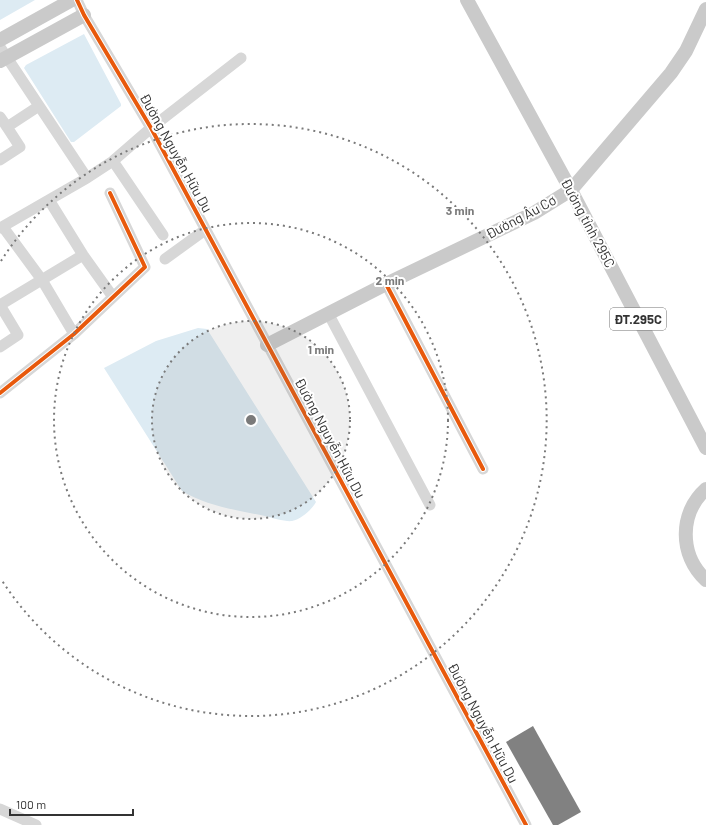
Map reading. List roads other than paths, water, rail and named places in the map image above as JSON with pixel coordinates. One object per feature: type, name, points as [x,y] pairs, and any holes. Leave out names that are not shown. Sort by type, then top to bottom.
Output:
[{"type":"main road","points":[[0,40],[72,0]]},
{"type":"main road","name":"Đường tỉnh 295C","points":[[467,0],[570,190],[706,448]]},
{"type":"main road","name":"Đường Âu Cơ","points":[[267,345],[386,284],[534,213],[570,190],[671,73],[686,51],[706,9]]},
{"type":"main road","points":[[2,55],[84,15]]},
{"type":"main road","points":[[706,489],[692,506],[686,522],[687,547],[689,555],[697,570],[706,580]]},
{"type":"street","name":"Đường Nguyễn Hữu Du","points":[[76,0],[151,128],[526,825]]},
{"type":"street","points":[[2,55],[39,106],[87,178]]},
{"type":"street","points":[[74,334],[42,280],[1,228],[87,178],[113,161],[151,128],[241,58]]},
{"type":"street","points":[[7,127],[39,106]]},
{"type":"street","points":[[0,117],[20,147],[0,160]]},
{"type":"street","points":[[113,161],[164,235]]},
{"type":"street","points":[[0,393],[74,334],[144,267],[110,193]]},
{"type":"street","points":[[49,200],[83,255],[113,297]]},
{"type":"street","points":[[165,259],[205,230]]},
{"type":"street","points":[[0,347],[18,335],[0,305],[83,255]]},
{"type":"street","points":[[386,284],[483,469]]},
{"type":"street","points":[[328,314],[430,505]]},
{"type":"street","points":[[0,809],[36,825]]}]
